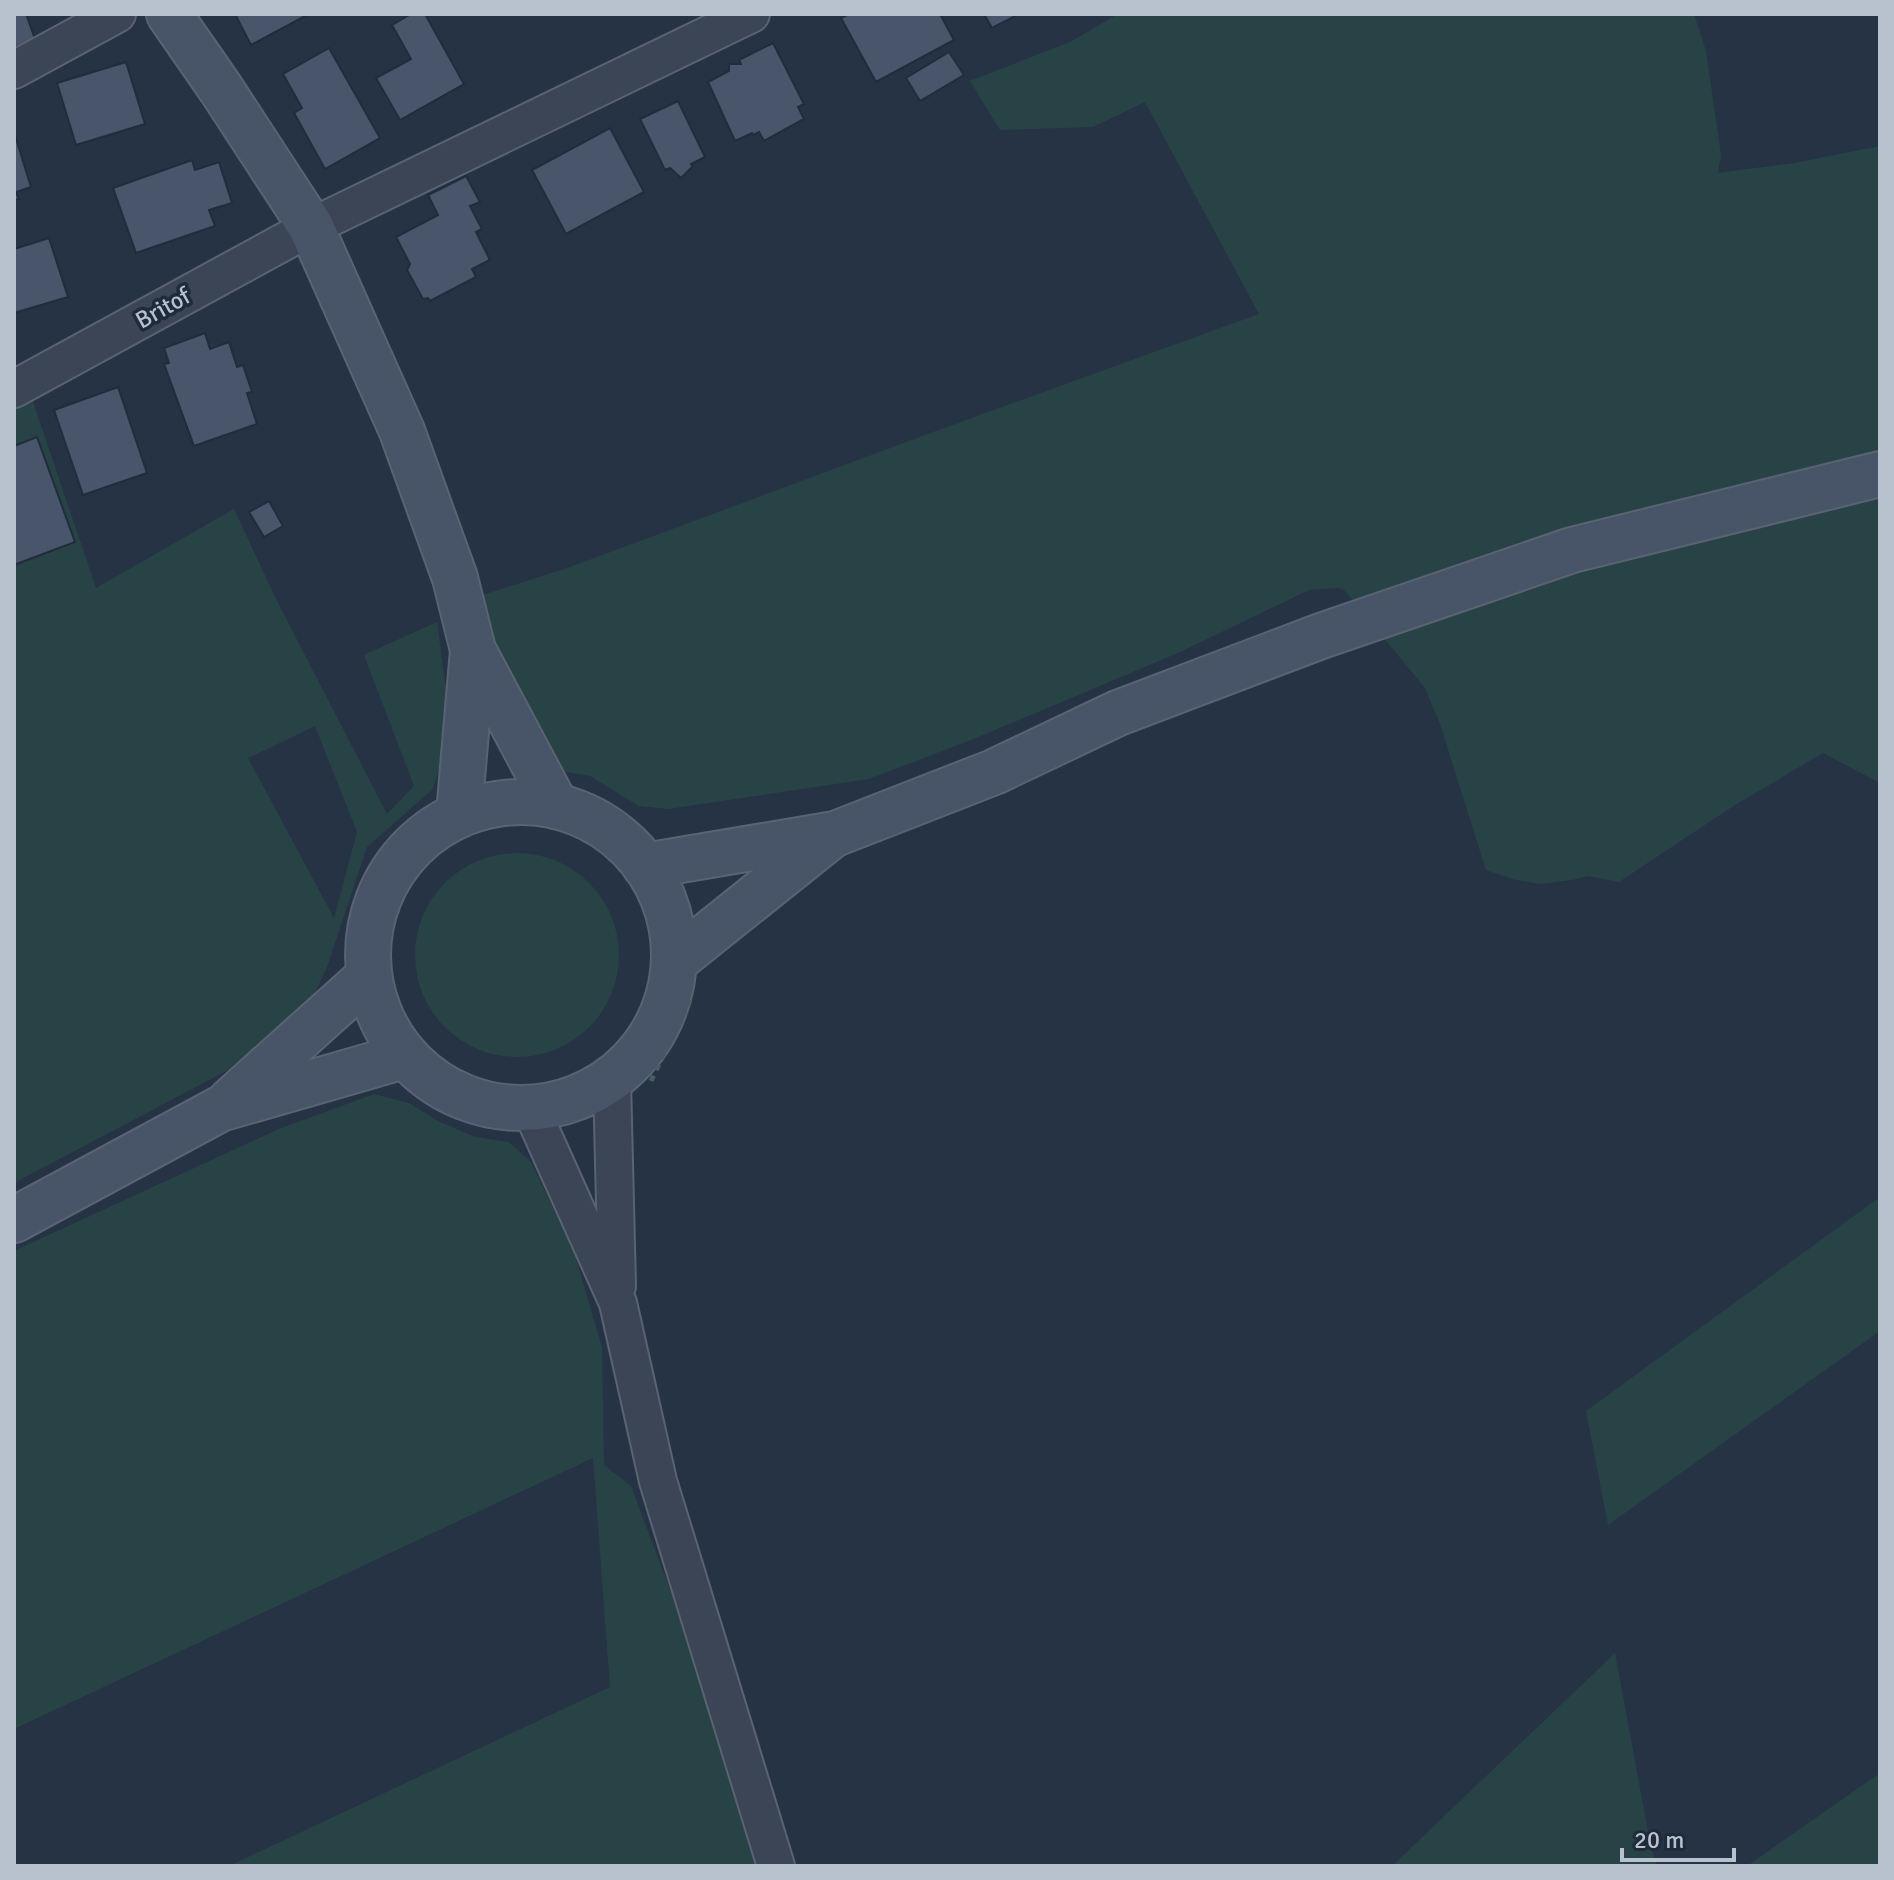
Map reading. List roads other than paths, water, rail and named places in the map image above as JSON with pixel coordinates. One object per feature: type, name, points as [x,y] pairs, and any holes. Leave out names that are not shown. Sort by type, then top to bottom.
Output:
[{"type":"main road","points":[[169,14],[311,227],[402,431],[455,578],[473,650],[572,808]]},
{"type":"main road","points":[[835,834],[670,994],[657,1027],[638,1056],[630,1083],[531,1109],[484,1105],[440,1086],[404,1056],[381,1018],[368,977],[367,943],[373,911],[386,880],[405,853],[430,831],[459,814],[507,802],[572,808],[658,863],[835,834],[994,772],[1118,713],[1336,630],[1572,550],[1880,474]]},
{"type":"main road","points":[[459,814],[473,650]]},
{"type":"main road","points":[[658,863],[682,980]]},
{"type":"main road","points":[[220,1109],[368,977]]},
{"type":"main road","points":[[14,1220],[220,1109],[404,1056]]},
{"type":"street","points":[[14,70],[117,14]]},
{"type":"street","name":"Britof","points":[[14,389],[311,227],[751,14]]},
{"type":"street","points":[[618,1303],[630,1083]]},
{"type":"street","points":[[531,1109],[618,1303],[658,1481],[776,1866]]}]
